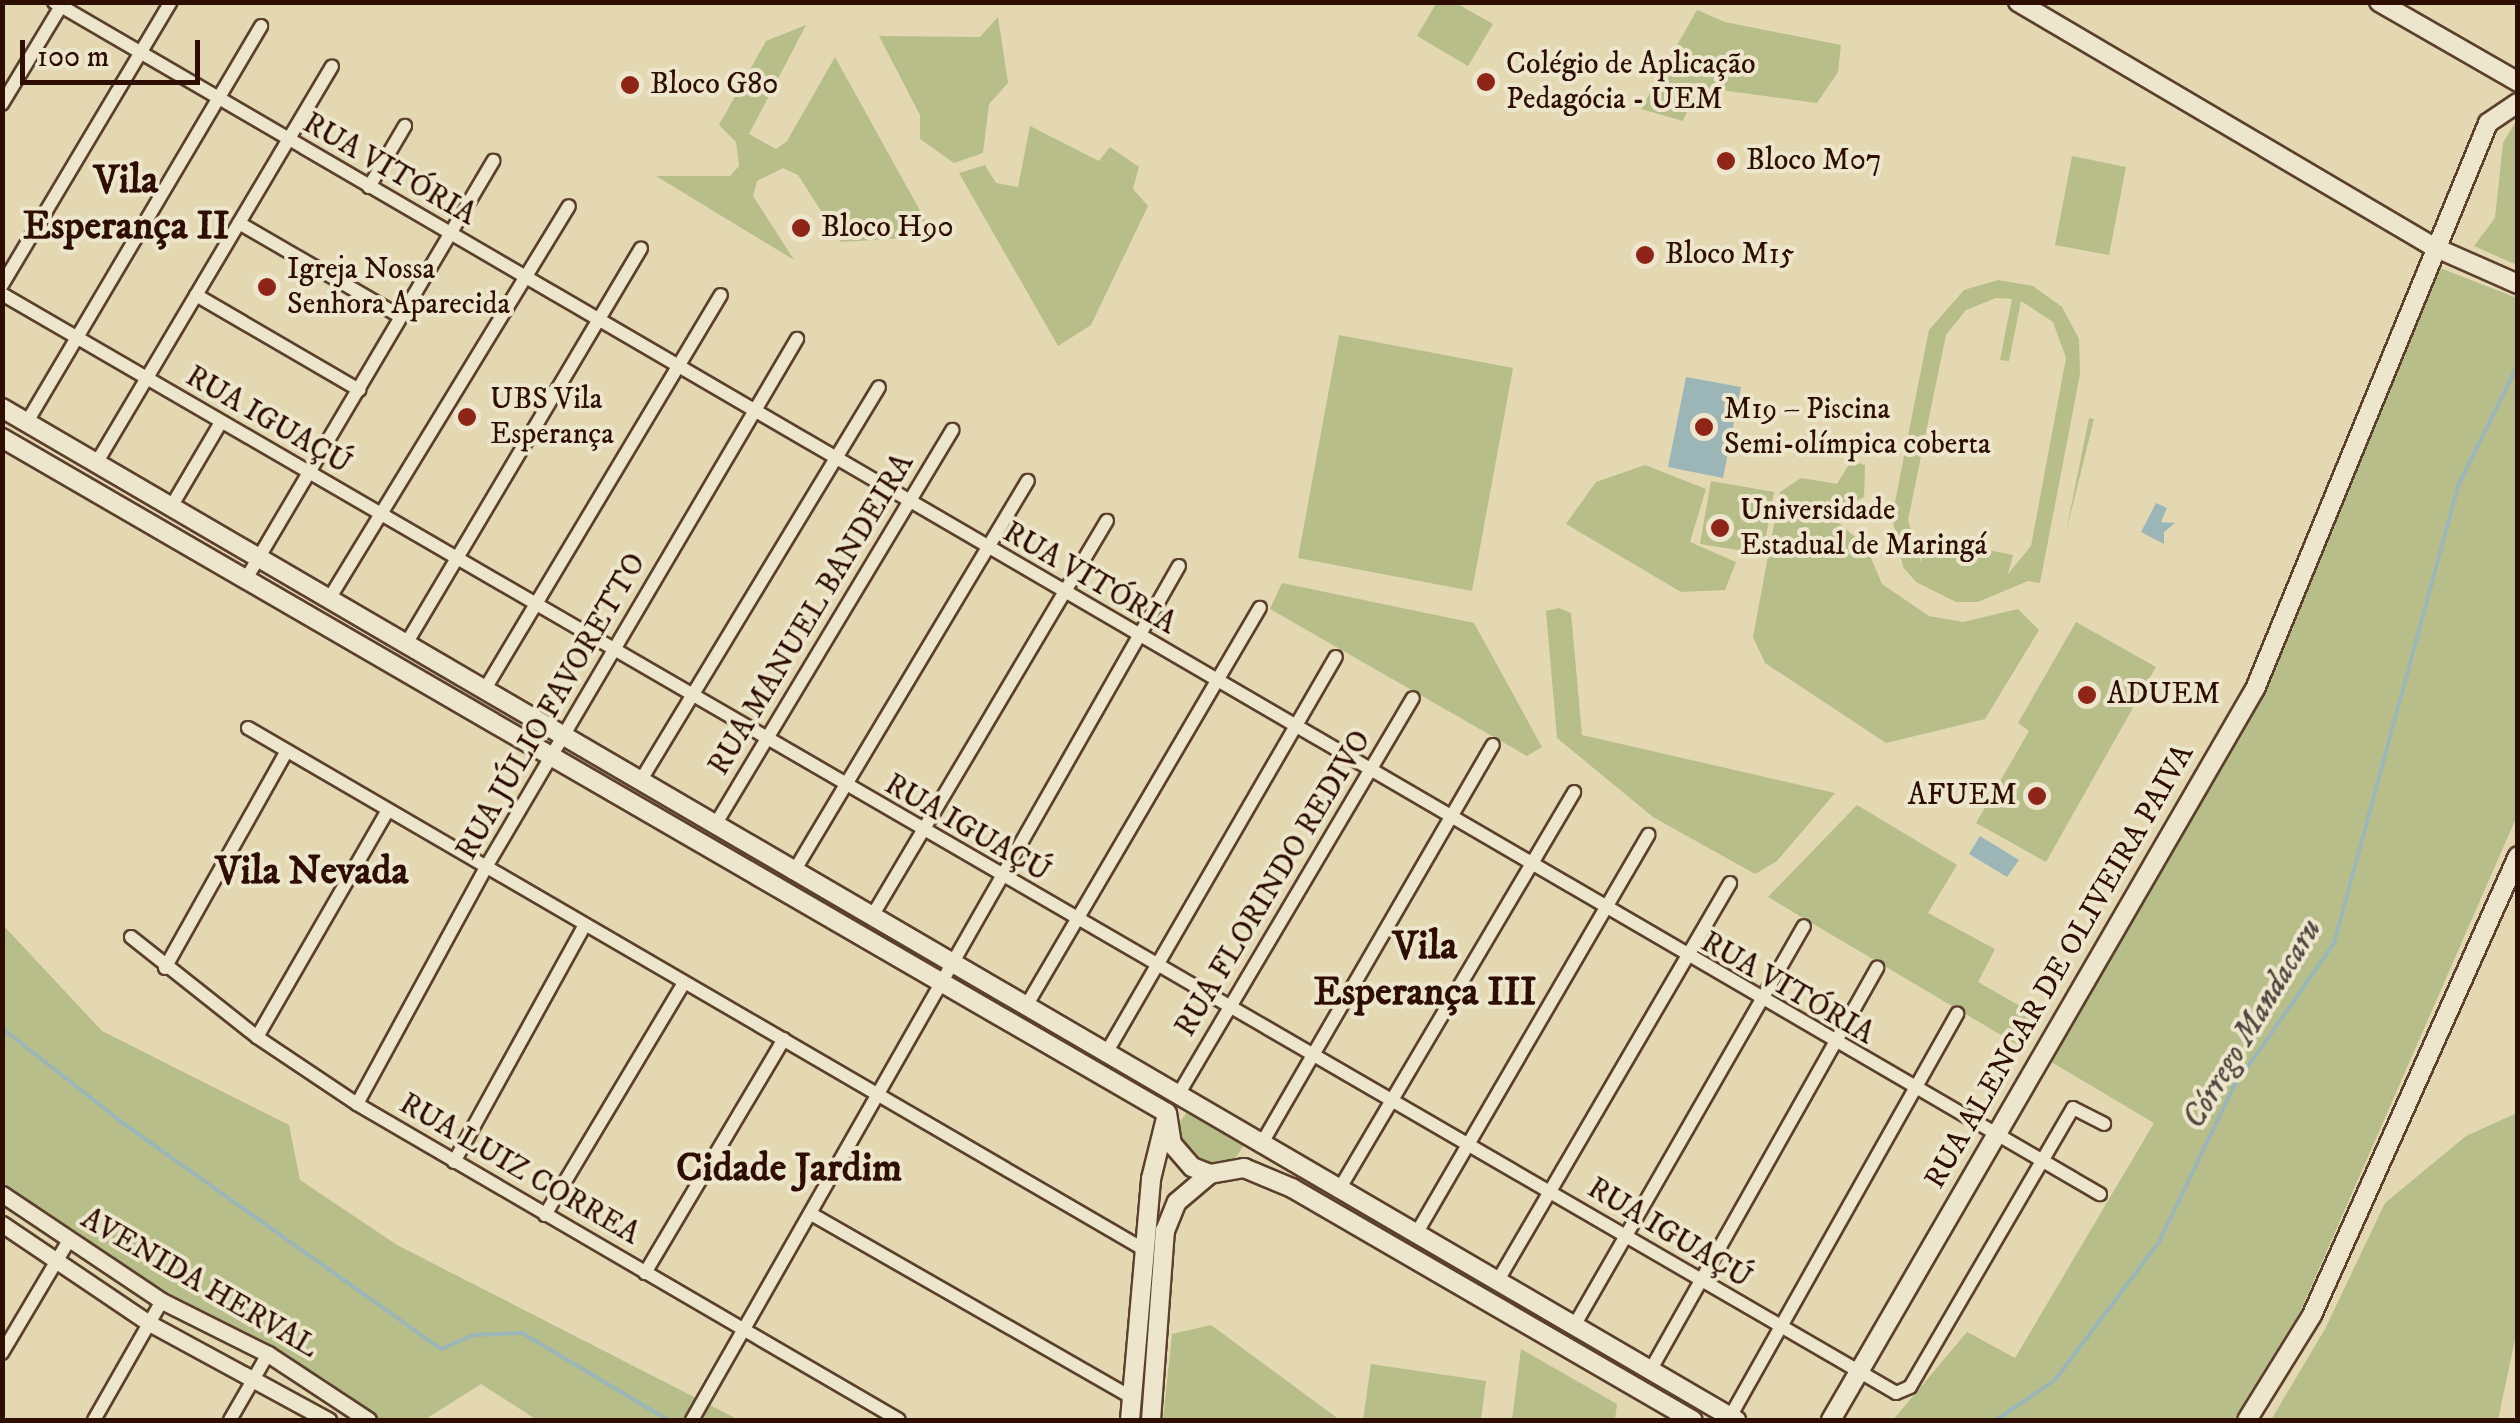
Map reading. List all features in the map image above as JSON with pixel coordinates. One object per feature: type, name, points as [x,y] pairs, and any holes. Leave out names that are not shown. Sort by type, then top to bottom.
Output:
[{"type":"main road","points":[[2018,2],[2434,247],[2518,284]]},
{"type":"main road","points":[[2379,2],[2518,82]]},
{"type":"main road","name":"RUA ALENCAR DE OLIVEIRA PAIVA","points":[[1831,1420],[2255,689],[2308,572],[2434,247],[2488,123],[2518,103]]},
{"type":"main road","points":[[2,408],[871,918],[949,974],[1167,1113],[1180,1158],[1210,1174]]},
{"type":"main road","points":[[5,445],[551,756],[949,974],[1025,1008],[1733,1419]]},
{"type":"main road","points":[[2247,1420],[2312,1315],[2518,856]]},
{"type":"main road","points":[[1130,1420],[1151,1178],[1167,1113],[1178,1096]]},
{"type":"main road","points":[[1244,1168],[1262,1143]]},
{"type":"main road","points":[[1150,1420],[1165,1231],[1176,1202],[1210,1174],[1244,1168],[1292,1188],[1692,1420]]},
{"type":"street","points":[[2,285],[171,2]]},
{"type":"street","points":[[2,104],[60,4]]},
{"type":"street","name":"RUA VITÓRIA","points":[[60,4],[1912,1091],[2100,1194]]},
{"type":"street","points":[[27,422],[262,26]]},
{"type":"street","points":[[97,462],[332,67]]},
{"type":"street","points":[[370,187],[405,126]]},
{"type":"street","points":[[246,579],[493,161]]},
{"type":"street","points":[[329,599],[569,206]]},
{"type":"street","points":[[239,223],[401,318]]},
{"type":"street","points":[[406,644],[641,248]]},
{"type":"street","name":"RUA IGUAÇÚ","points":[[2,294],[1228,1010],[1392,1100],[1779,1329],[1896,1393],[1910,1387],[2040,1163]]},
{"type":"street","points":[[196,295],[358,390]]},
{"type":"street","points":[[485,689],[721,295]]},
{"type":"street","name":"RUA JÚLIO FAVORETTO","points":[[357,1104],[486,867],[797,339]]},
{"type":"street","points":[[641,780],[879,388]]},
{"type":"street","points":[[170,507],[221,422]]},
{"type":"street","name":"RUA MANUEL BANDEIRA","points":[[715,826],[952,430]]},
{"type":"street","points":[[793,872],[1028,481]]},
{"type":"street","points":[[871,918],[1108,521]]},
{"type":"street","points":[[692,1420],[882,1096],[1179,566]]},
{"type":"street","points":[[1025,1008],[1260,608]]},
{"type":"street","points":[[1105,1054],[1336,657]]},
{"type":"street","name":"RUA FLORINDO REDIVO","points":[[1178,1096],[1413,698]]},
{"type":"street","points":[[248,728],[1146,1250]]},
{"type":"street","points":[[1262,1143],[1493,745]]},
{"type":"street","points":[[165,968],[286,751]]},
{"type":"street","points":[[1340,1188],[1574,792]]},
{"type":"street","points":[[257,1037],[388,810]]},
{"type":"street","points":[[1416,1234],[1648,835]]},
{"type":"street","points":[[1497,1282],[1730,883]]},
{"type":"street","points":[[454,1162],[586,925]]},
{"type":"street","points":[[1574,1326],[1804,926]]},
{"type":"street","name":"RUA LUIZ CORREA","points":[[130,937],[257,1037],[357,1104],[899,1420]]},
{"type":"street","points":[[1650,1371],[1877,968]]},
{"type":"street","points":[[545,1215],[684,983]]},
{"type":"street","points":[[1733,1419],[1779,1329],[1957,1014]]},
{"type":"street","points":[[645,1273],[784,1040]]},
{"type":"street","points":[[2040,1163],[2073,1108],[2104,1124]]},
{"type":"street","name":"AVENIDA HERVAL","points":[[2,1194],[68,1242],[162,1301],[268,1354],[368,1420]]},
{"type":"street","points":[[813,1214],[1132,1398]]},
{"type":"street","name":"AVENIDA HERVAL","points":[[2,1224],[55,1264],[149,1323],[256,1377],[328,1420]]},
{"type":"street","points":[[2,1353],[68,1242]]},
{"type":"street","points":[[94,1420],[162,1301]]},
{"type":"street","points":[[230,1420],[268,1354]]},
{"type":"green space","points":[[1437,2],[1456,3],[1493,24],[1468,66],[1417,36]]},
{"type":"green space","points":[[1697,10],[1725,22],[1841,45],[1838,72],[1817,103],[1698,87],[1683,121],[1641,109]]},
{"type":"green space","points":[[998,17],[1008,83],[989,104],[983,153],[954,163],[920,139],[920,115],[879,36],[980,37]]},
{"type":"green space","points":[[806,25],[749,134],[776,149],[787,141],[835,57],[934,236],[841,242],[798,175],[783,168],[757,181],[753,196],[794,260],[656,176],[730,176],[739,166],[736,142],[719,125],[766,41]]},
{"type":"green space","points":[[2517,119],[2517,265],[2474,246],[2495,218],[2503,143]]},
{"type":"green space","points":[[1030,126],[1099,161],[1110,147],[1139,167],[1133,189],[1148,206],[1091,325],[1058,346],[959,173],[985,165],[996,183],[1018,187]]},
{"type":"green space","points":[[2072,156],[2126,167],[2109,255],[2055,245]]},
{"type":"green space","points":[[2440,268],[2517,298],[2517,816],[2301,1310],[2233,1420],[1893,1420],[1967,1332],[2015,1358],[2154,1123],[2048,1060],[2261,693]]},
{"type":"green space","points":[[1998,280],[2033,286],[2062,307],[2079,339],[2080,374],[2040,583],[2028,581],[1978,602],[1956,602],[1916,582],[1903,567],[1892,517],[1929,330],[1964,290]],"holes":[[[1996,298],[2012,299],[2000,360],[2009,361],[2021,301],[2053,322],[2066,358],[2031,546],[2008,574],[2013,555],[1923,537],[1921,563],[1908,520],[1946,335],[1966,310]]]},
{"type":"green space","points":[[1339,335],[1513,368],[1472,591],[1298,558]]},
{"type":"green space","points":[[2089,418],[2094,419],[2066,532]]},
{"type":"green space","points":[[1851,461],[1865,465],[1864,497],[1828,514],[1866,546],[1882,584],[1929,616],[1963,622],[2018,609],[2039,630],[1985,719],[1886,743],[1765,663],[1753,637],[1780,492],[1801,478],[1837,484]]},
{"type":"green space","points":[[1645,465],[1706,489],[1690,542],[1736,562],[1725,590],[1681,592],[1566,524],[1596,482]]},
{"type":"green space","points":[[1711,481],[1774,492],[1763,554],[1700,544]]},
{"type":"green space","points":[[1282,583],[1474,623],[1542,747],[1527,756],[1270,609]]},
{"type":"green space","points":[[1559,608],[1571,613],[1582,735],[1835,793],[1777,861],[1755,874],[1653,817],[1557,738],[1546,611]]},
{"type":"green space","points":[[2076,622],[2156,667],[2046,862],[1976,823],[2029,731],[2018,723]]},
{"type":"green space","points":[[1857,805],[1957,865],[1928,913],[1995,949],[1978,982],[2041,1018],[2023,1048],[1768,897]]},
{"type":"green space","points":[[2,924],[102,1031],[289,1125],[300,1180],[397,1245],[739,1420],[537,1420],[481,1384],[424,1420],[373,1420],[3,1190]]},
{"type":"green space","points":[[1187,1112],[1244,1145],[1236,1157],[1215,1166],[1190,1158],[1174,1130]]},
{"type":"green space","points":[[2517,1113],[2517,1330],[2498,1420],[2271,1420],[2325,1329],[2385,1203],[2466,1136]]},
{"type":"green space","points":[[1211,1325],[1340,1420],[1163,1420],[1172,1334]]},
{"type":"green space","points":[[1521,1349],[1617,1404],[1615,1420],[1512,1420]]},
{"type":"green space","points":[[1371,1364],[1486,1381],[1481,1420],[1363,1420]]},
{"type":"water","name":"M19 – Piscina Semi-olímpica coberta","points":[[1686,377],[1741,387],[1723,478],[1668,467]]},
{"type":"water","points":[[2156,503],[2167,508],[2161,522],[2175,523],[2164,532],[2164,544],[2141,532]]},
{"type":"water","name":"AFUEM","points":[[1980,836],[2019,860],[2007,877],[1969,854]]},
{"type":"waterway","name":"Córrego Mandacaru","points":[[1996,1420],[2055,1380],[2159,1242],[2233,1088],[2334,943],[2459,484],[2518,364]]},
{"type":"waterway","points":[[2,1028],[120,1121],[441,1349],[474,1335],[522,1333],[668,1420]]},
{"type":"place","name":"Colégio de Aplicação Pedagócia - UEM","points":[[1486,82]]},
{"type":"place","name":"Bloco G80","points":[[630,85]]},
{"type":"place","name":"Bloco M07","points":[[1726,161]]},
{"type":"place","name":"Bloco H90","points":[[801,228]]},
{"type":"place","name":"Bloco M15","points":[[1645,255]]},
{"type":"place","name":"Igreja Nossa Senhora Aparecida","points":[[267,287]]},
{"type":"place","name":"UBS Vila Esperança","points":[[467,417]]},
{"type":"place","name":"M19 – Piscina Semi-olímpica coberta","points":[[1704,427]]},
{"type":"place","name":"Universidade Estadual de Maringá","points":[[1720,528]]},
{"type":"place","name":"ADUEM","points":[[2087,695]]},
{"type":"place","name":"AFUEM","points":[[2037,796]]},
{"type":"district","name":"Vila Esperança II","points":[[126,204]]},
{"type":"district","name":"Vila Nevada","points":[[312,872]]},
{"type":"district","name":"Vila Esperança III","points":[[1425,970]]},
{"type":"district","name":"Cidade Jardim","points":[[789,1169]]}]
